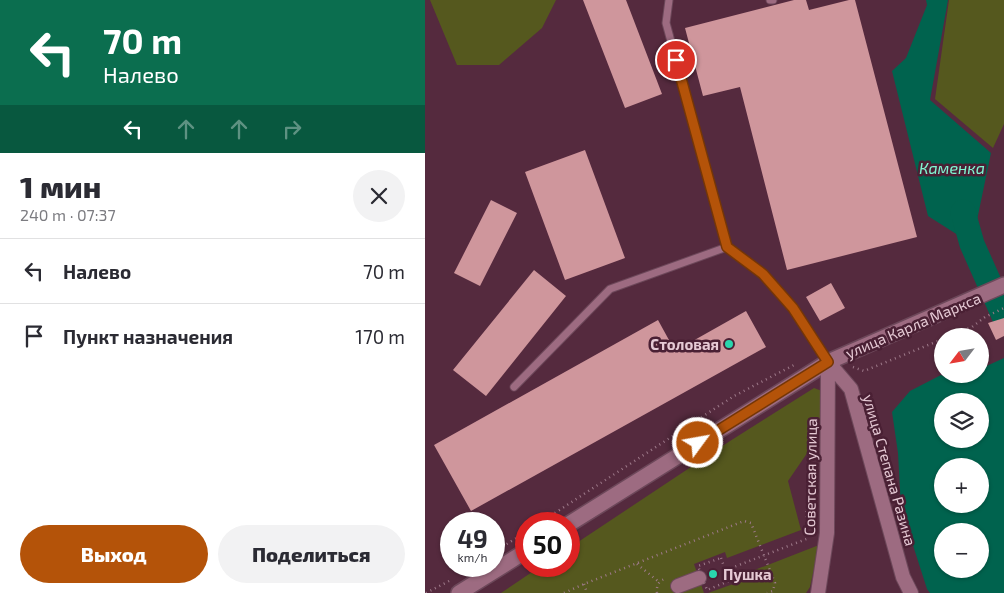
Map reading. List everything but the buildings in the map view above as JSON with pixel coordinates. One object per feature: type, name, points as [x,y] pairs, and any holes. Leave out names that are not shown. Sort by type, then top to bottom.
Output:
[{"type":"main road","name":"улица Карла Маркса","points":[[580,517],[828,362],[1004,285]]},
{"type":"main road","points":[[459,593],[515,558]]},
{"type":"street","name":"Советская улица","points":[[818,593],[827,533],[828,362]]},
{"type":"street","name":"улица Степана Разина","points":[[828,362],[851,389],[903,577],[911,593]]},
{"type":"street","points":[[678,586],[699,578]]},
{"type":"lane","points":[[669,0],[666,23],[727,247],[763,274],[793,308],[828,362]]},
{"type":"lane","points":[[514,387],[610,289],[727,247]]},
{"type":"path","points":[[969,328],[985,317],[1004,308]]},
{"type":"path","points":[[851,367],[865,371],[934,343]]},
{"type":"path","points":[[557,512],[734,396],[797,363]]},
{"type":"path","points":[[564,593],[744,521],[751,523],[775,582],[773,591],[767,593]]},
{"type":"path","points":[[726,570],[809,538]]},
{"type":"path","points":[[721,558],[726,570],[729,581],[707,590],[698,566],[721,558]]},
{"type":"path","points":[[637,563],[659,582]]},
{"type":"path","points":[[426,593],[453,578]]},
{"type":"path","points":[[584,584],[587,593]]},
{"type":"shaded area","points":[[430,0],[556,0],[542,28],[499,65],[457,65]]},
{"type":"shaded area","points":[[949,0],[1004,0],[1004,124],[993,148],[935,99]]},
{"type":"shaded area","points":[[814,388],[822,391],[825,399],[812,446],[788,481],[801,530],[727,558],[725,552],[694,564],[704,593],[501,593],[525,577],[580,577],[580,541],[730,441]]},
{"type":"shaded area","points":[[819,545],[810,587],[806,593],[708,593],[736,583],[734,578]]},
{"type":"water","name":"Каменка","points":[[926,0],[948,0],[930,100],[991,153],[972,244],[928,216],[892,71],[906,58],[927,5]]},
{"type":"water","points":[[1004,358],[1004,593],[930,593],[927,589],[901,508],[898,453],[892,412],[910,391],[934,379],[934,383],[989,383],[989,365]]},
{"type":"waterway","name":"Каменка","points":[[963,212],[972,244],[1004,316]]},
{"type":"place","name":"Столовая","points":[[729,344]]},
{"type":"place","name":"Пушка","points":[[713,574]]},
{"type":"route","points":[[676,60],[727,247],[763,274],[793,308],[828,362],[698,443]]}]
